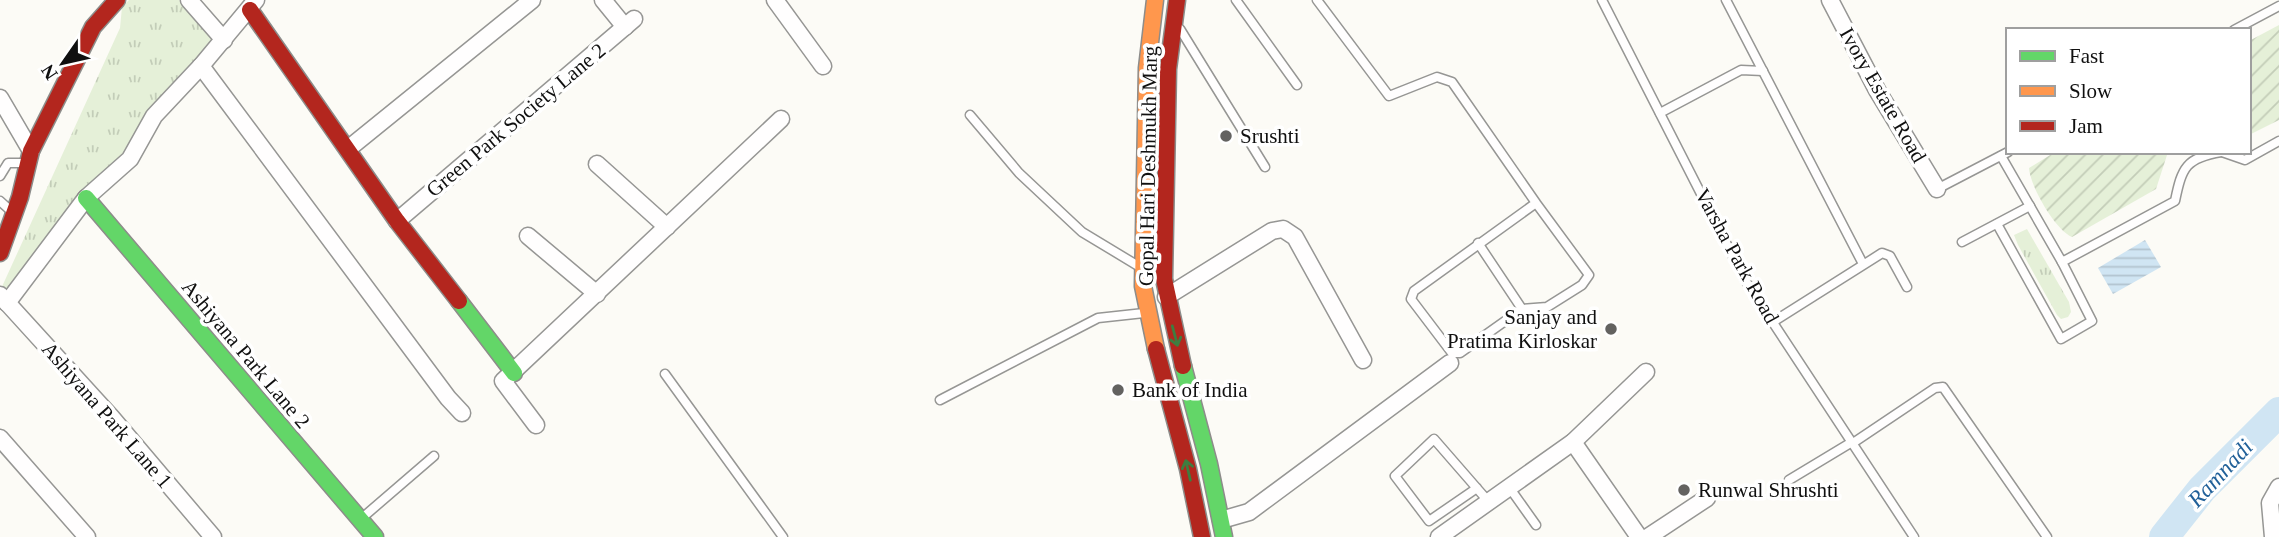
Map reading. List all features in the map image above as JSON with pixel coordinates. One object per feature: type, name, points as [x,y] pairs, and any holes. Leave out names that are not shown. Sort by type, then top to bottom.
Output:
[{"type":"street","points":[[0,253],[29,157],[93,27],[117,0]]},
{"type":"street","points":[[189,0],[224,40]]},
{"type":"street","points":[[348,149],[532,0]]},
{"type":"street","name":"Green Park Society Lane 2","points":[[397,220],[630,23],[603,0]]},
{"type":"street","points":[[775,0],[823,66]]},
{"type":"street","name":"Gopal Hari Deshmukh Marg","points":[[1155,0],[1147,68],[1143,286],[1202,537]]},
{"type":"street","name":"Gopal Hari Deshmukh Marg","points":[[1177,0],[1168,69],[1164,279],[1166,298],[1224,537]]},
{"type":"street","name":"Ivory Estate Road","points":[[1830,0],[1877,90],[1937,189]]},
{"type":"street","points":[[3,299],[86,198],[130,159],[154,116],[253,5],[397,220],[514,373]]},
{"type":"street","points":[[201,66],[448,398],[462,413]]},
{"type":"street","points":[[0,98],[29,157]]},
{"type":"street","points":[[536,425],[503,381],[781,119]]},
{"type":"street","points":[[597,164],[667,228]]},
{"type":"street","name":"Ashiyana Park Lane 2","points":[[86,198],[375,537]]},
{"type":"street","points":[[1166,298],[1272,231],[1283,229],[1295,237],[1363,360]]},
{"type":"street","points":[[528,236],[597,294]]},
{"type":"street","points":[[1143,286],[1164,279]]},
{"type":"street","name":"Ashiyana Park Lane 1","points":[[3,299],[112,418],[212,537]]},
{"type":"street","points":[[1220,520],[1249,512],[1450,363]]},
{"type":"street","points":[[1439,537],[1573,442],[1646,372]]},
{"type":"street","points":[[0,438],[87,537]]},
{"type":"street","points":[[1573,442],[1639,537]]},
{"type":"street","points":[[2273,537],[2270,503],[2279,487]]},
{"type":"street","points":[[1648,537],[1706,498]]},
{"type":"lane","points":[[1236,0],[1297,85]]},
{"type":"lane","points":[[1317,0],[1388,96],[1437,77],[1451,82],[1589,275],[1582,285],[1548,307],[1522,309],[1460,353],[1452,353],[1411,299],[1414,290],[1536,203]]},
{"type":"lane","name":"Varsha Park Road","points":[[1602,0],[1745,279],[1914,537]]},
{"type":"lane","points":[[1726,0],[1863,264]]},
{"type":"lane","points":[[2238,28],[2279,6]]},
{"type":"lane","points":[[1173,18],[1265,167]]},
{"type":"lane","points":[[1660,113],[1741,70],[1763,71]]},
{"type":"lane","points":[[970,115],[1019,173],[1083,232],[1142,269]]},
{"type":"lane","points":[[2227,154],[2245,160],[2279,141]]},
{"type":"lane","points":[[1937,189],[2005,154],[2092,321],[2061,339],[1997,224]]},
{"type":"lane","points":[[2062,262],[2175,201],[2181,174],[2196,156],[2208,154]]},
{"type":"lane","points":[[0,176],[8,163],[29,157]]},
{"type":"lane","points":[[0,201],[14,213]]},
{"type":"lane","points":[[1962,242],[2030,206]]},
{"type":"lane","points":[[1478,243],[1522,309]]},
{"type":"lane","points":[[1773,322],[1863,264],[1886,253],[1908,287]]},
{"type":"lane","points":[[940,400],[1098,318],[1147,312]]},
{"type":"lane","points":[[666,374],[783,537]]},
{"type":"lane","points":[[1789,480],[1935,388],[1943,387],[2047,537]]},
{"type":"lane","points":[[1477,488],[1429,521],[1395,477],[1434,439],[1477,488],[1489,502]]},
{"type":"lane","points":[[360,520],[434,456]]},
{"type":"lane","points":[[1509,487],[1536,525]]},
{"type":"green space","points":[[129,0],[179,0],[217,40],[127,157],[6,297],[0,291],[120,28],[122,7]]},
{"type":"green space","points":[[2279,25],[2279,120],[2251,134],[2251,40]]},
{"type":"green space","points":[[2052,154],[2167,154],[2156,189],[2072,237],[2051,217],[2030,176],[2029,168]]},
{"type":"green space","points":[[2027,229],[2069,302],[2071,312],[2068,317],[2061,319],[2057,315],[2018,245],[2014,235]]},
{"type":"water","points":[[2145,240],[2161,267],[2113,294],[2098,268]]},
{"type":"waterway","name":"Ramnadi","points":[[2164,537],[2202,489],[2279,412]]},
{"type":"traffic: fast","points":[[86,198],[375,537]]},
{"type":"traffic: fast","points":[[459,301],[514,373]]},
{"type":"traffic: fast","points":[[1183,366],[1209,464],[1224,537]]},
{"type":"traffic: slow","points":[[1155,0],[1147,68],[1143,286],[1156,349]]},
{"type":"traffic: jam","points":[[0,253],[20,197],[31,151],[93,27],[117,0]]},
{"type":"traffic: jam","points":[[1177,0],[1168,69],[1164,279],[1183,366]]},
{"type":"traffic: jam","points":[[250,10],[397,221],[459,301]]},
{"type":"traffic: jam","points":[[1156,349],[1188,469],[1202,537]]},
{"type":"place","name":"Srushti","points":[[1226,136]]},
{"type":"place","name":"Sanjay and Pratima Kirloskar","points":[[1611,329]]},
{"type":"place","name":"Bank of India","points":[[1118,390]]},
{"type":"place","name":"Runwal Shrushti","points":[[1684,490]]}]
